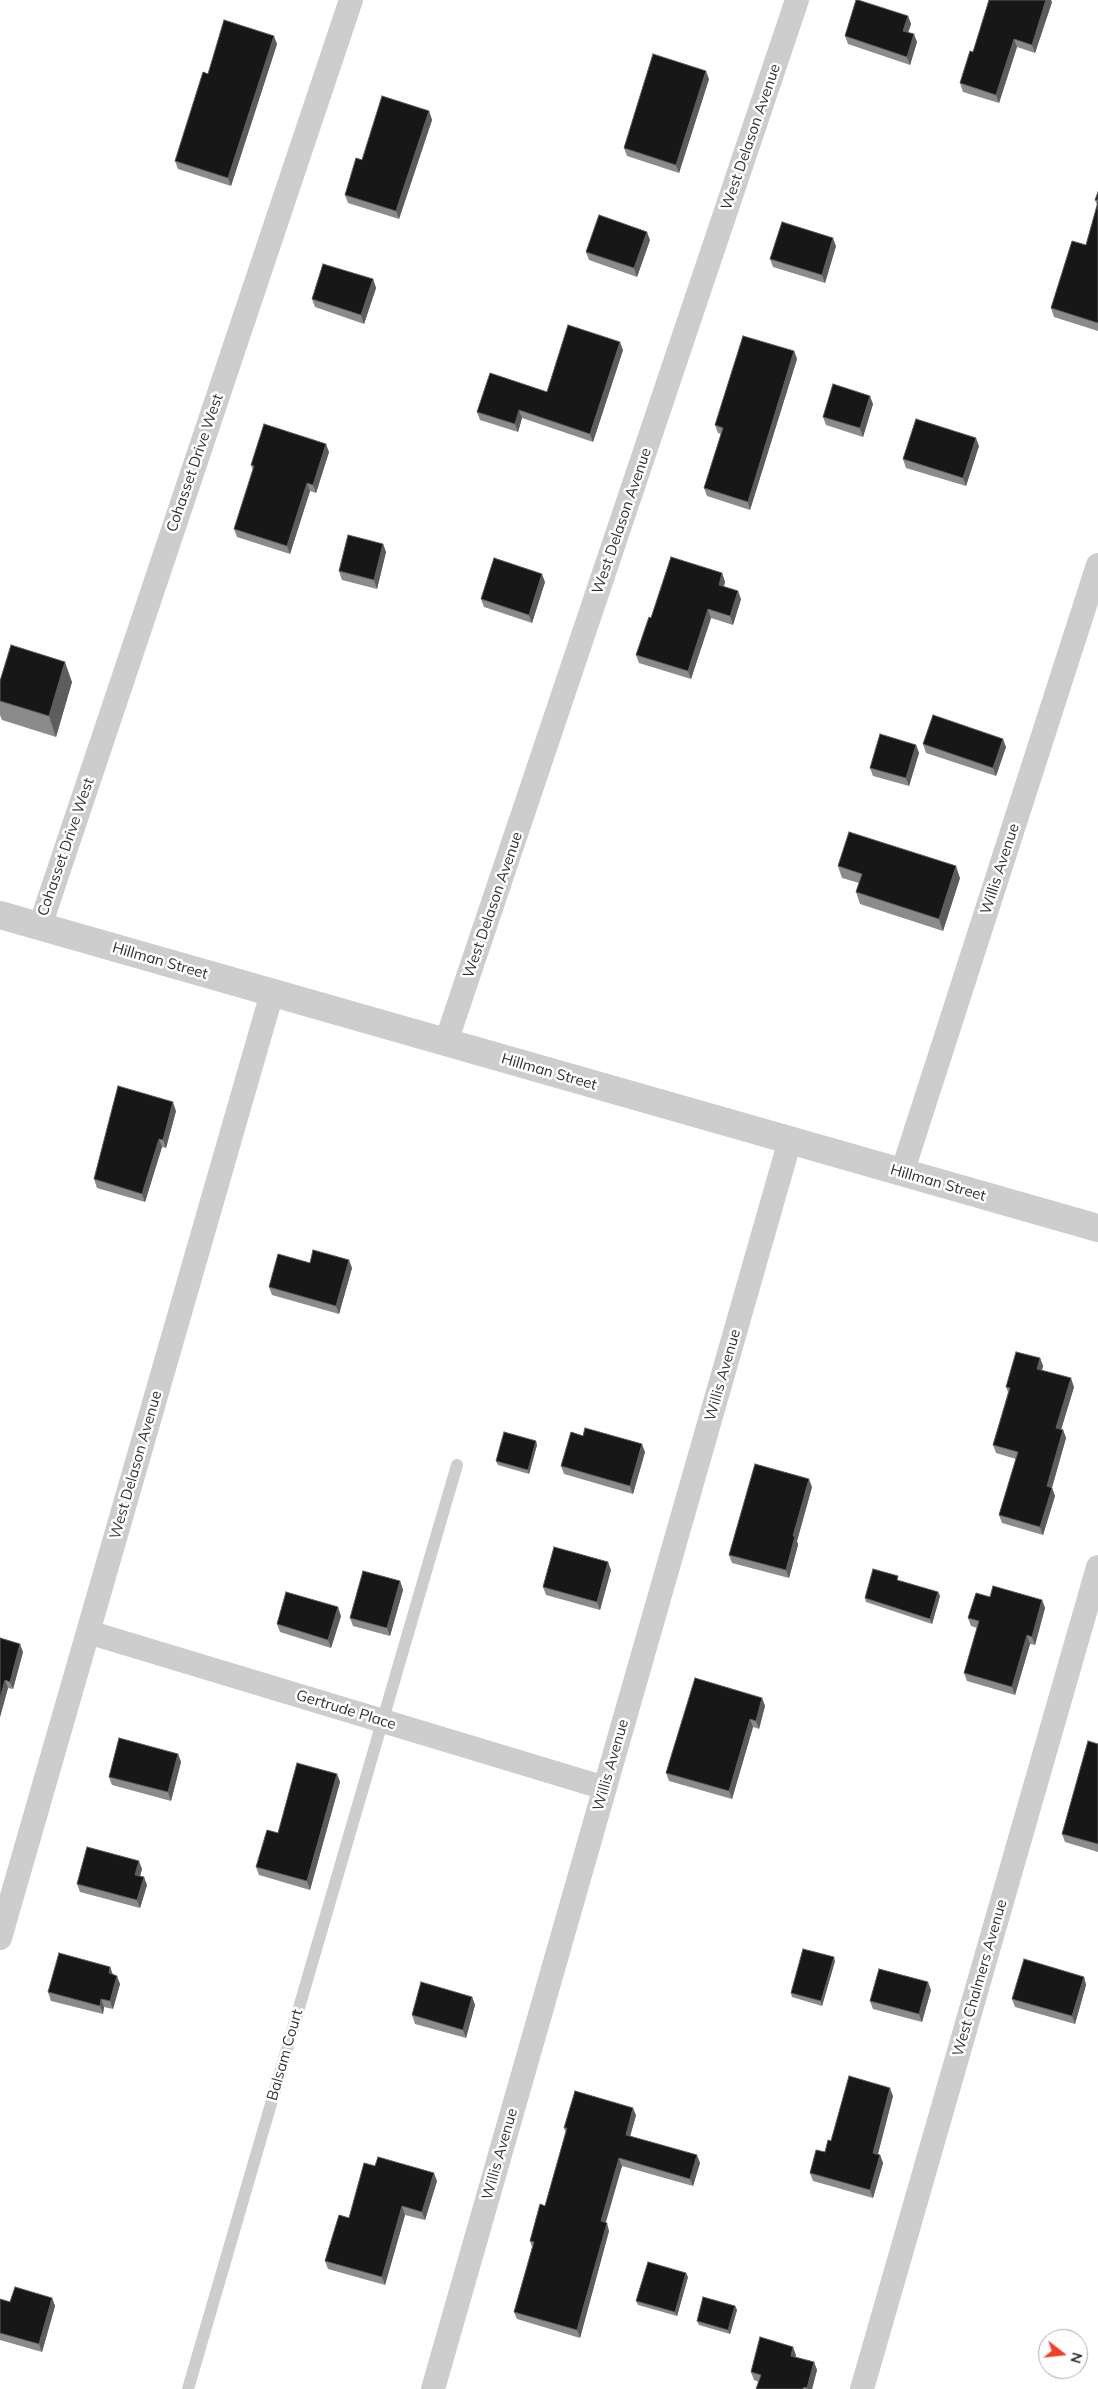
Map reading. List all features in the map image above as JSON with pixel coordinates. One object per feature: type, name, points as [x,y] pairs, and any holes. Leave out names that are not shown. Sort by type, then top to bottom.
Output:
[{"type":"street","name":"Cohasset Drive West","points":[[40,926],[351,0]]},
{"type":"street","name":"West Delason Avenue","points":[[446,1042],[797,0]]},
{"type":"street","name":"Willis Avenue","points":[[902,1172],[1098,565]]},
{"type":"street","name":"Hillman Street","points":[[0,915],[1098,1228]]},
{"type":"street","name":"West Delason Avenue","points":[[0,1938],[272,993]]},
{"type":"street","name":"Willis Avenue","points":[[433,2389],[790,1140]]},
{"type":"street","name":"West Chalmers Avenue","points":[[862,2389],[1098,1567]]},
{"type":"street","name":"Gertrude Place","points":[[88,1632],[605,1788]]},
{"type":"lane","name":"Balsam Court","points":[[188,2389],[457,1465]]},
{"type":"building","points":[[856,0],[908,16],[903,31],[914,34],[907,57],[845,36]]},
{"type":"building","points":[[989,0],[1046,0],[1032,45],[1014,39],[996,95],[960,83],[970,51],[973,52]]},
{"type":"building","points":[[224,20],[274,36],[228,178],[175,161],[203,72],[208,74]]},
{"type":"building","points":[[653,54],[706,71],[676,165],[624,148]]},
{"type":"building","points":[[382,96],[429,111],[396,211],[345,195],[356,158],[362,160]]},
{"type":"building","points":[[1098,202],[1098,323],[1051,308],[1072,241],[1086,245]]},
{"type":"building","points":[[599,215],[647,232],[634,268],[586,252]]},
{"type":"building","points":[[782,222],[833,238],[822,275],[770,259]]},
{"type":"building","points":[[323,264],[373,279],[361,315],[312,299]]},
{"type":"building","points":[[568,325],[620,342],[590,434],[519,410],[515,424],[477,412],[490,373],[547,392]]},
{"type":"building","points":[[743,336],[794,351],[748,502],[704,488],[723,428],[715,425]]},
{"type":"building","points":[[833,384],[870,396],[860,428],[823,417]]},
{"type":"building","points":[[916,419],[976,438],[963,478],[903,459]]},
{"type":"building","points":[[264,424],[326,444],[313,485],[307,483],[287,546],[234,529],[254,466],[251,465]]},
{"type":"building","points":[[348,535],[383,544],[374,580],[339,571]]},
{"type":"building","points":[[671,557],[722,573],[719,585],[738,591],[730,616],[708,609],[688,671],[636,655],[649,617],[651,618]]},
{"type":"building","points":[[494,558],[542,574],[529,615],[481,599]]},
{"type":"building","points":[[11,645],[65,662],[49,716],[0,701],[0,681]]},
{"type":"building","points":[[933,715],[1003,739],[993,768],[923,744]]},
{"type":"building","points":[[880,734],[916,745],[906,778],[870,768]]},
{"type":"building","points":[[849,832],[956,866],[939,919],[856,892],[862,874],[838,866]]},
{"type":"building","points":[[118,1086],[173,1102],[163,1140],[159,1139],[142,1194],[94,1179]]},
{"type":"building","points":[[313,1250],[349,1260],[336,1306],[269,1287],[278,1254],[310,1263]]},
{"type":"building","points":[[1016,1352],[1040,1358],[1037,1369],[1071,1378],[1056,1428],[1063,1430],[1047,1486],[1052,1488],[1040,1527],[999,1515],[1018,1452],[993,1445],[1010,1388],[1006,1387]]},
{"type":"building","points":[[585,1428],[642,1444],[630,1486],[561,1466],[571,1432],[583,1436]]},
{"type":"building","points":[[504,1432],[536,1441],[528,1470],[496,1461]]},
{"type":"building","points":[[755,1464],[809,1479],[793,1536],[795,1536],[786,1570],[729,1555]]},
{"type":"building","points":[[554,1547],[608,1562],[597,1602],[543,1587]]},
{"type":"building","points":[[873,1569],[898,1576],[897,1580],[938,1592],[930,1619],[865,1598]]},
{"type":"building","points":[[363,1571],[400,1581],[387,1628],[350,1618]]},
{"type":"building","points":[[993,1586],[1042,1600],[1032,1637],[1027,1635],[1012,1687],[964,1673],[979,1621],[968,1618],[976,1593],[990,1597]]},
{"type":"building","points":[[286,1592],[338,1607],[328,1640],[277,1624]]},
{"type":"building","points":[[0,1638],[20,1644],[10,1682],[5,1680],[0,1699]]},
{"type":"building","points":[[695,1678],[762,1698],[756,1721],[750,1719],[729,1791],[666,1773]]},
{"type":"building","points":[[119,1738],[178,1754],[168,1792],[109,1777]]},
{"type":"building","points":[[1088,1741],[1098,1744],[1098,1844],[1062,1834]]},
{"type":"building","points":[[297,1763],[337,1774],[307,1881],[256,1867],[267,1830],[278,1833]]},
{"type":"building","points":[[87,1847],[139,1861],[135,1875],[144,1877],[137,1900],[77,1884]]},
{"type":"building","points":[[803,1949],[834,1957],[821,2001],[791,1993]]},
{"type":"building","points":[[59,1953],[110,1967],[109,1973],[117,1976],[110,2001],[101,1999],[100,2006],[48,1992]]},
{"type":"building","points":[[1024,1959],[1084,1977],[1072,2016],[1012,1999]]},
{"type":"building","points":[[879,1969],[928,1982],[919,2014],[870,2001]]},
{"type":"building","points":[[421,1982],[472,1997],[463,2030],[412,2015]]},
{"type":"building","points":[[849,2076],[890,2088],[873,2153],[880,2155],[870,2190],[810,2173],[816,2150],[825,2152],[828,2140],[831,2141]]},
{"type":"building","points":[[575,2091],[633,2108],[626,2135],[697,2155],[690,2179],[619,2158],[601,2221],[607,2223],[577,2330],[514,2312],[534,2242],[530,2241],[540,2204],[545,2206],[567,2128],[564,2128]]},
{"type":"building","points":[[378,2157],[434,2173],[422,2212],[402,2206],[382,2277],[325,2261],[339,2215],[349,2218],[364,2163],[375,2166]]},
{"type":"building","points":[[648,2262],[686,2273],[675,2312],[636,2301]]},
{"type":"building","points":[[15,2287],[52,2298],[39,2344],[0,2333],[0,2299],[10,2302]]},
{"type":"building","points":[[703,2297],[735,2306],[728,2330],[697,2321]]},
{"type":"building","points":[[760,2337],[793,2347],[791,2356],[814,2362],[807,2388],[756,2389],[761,2375],[751,2372]]}]
